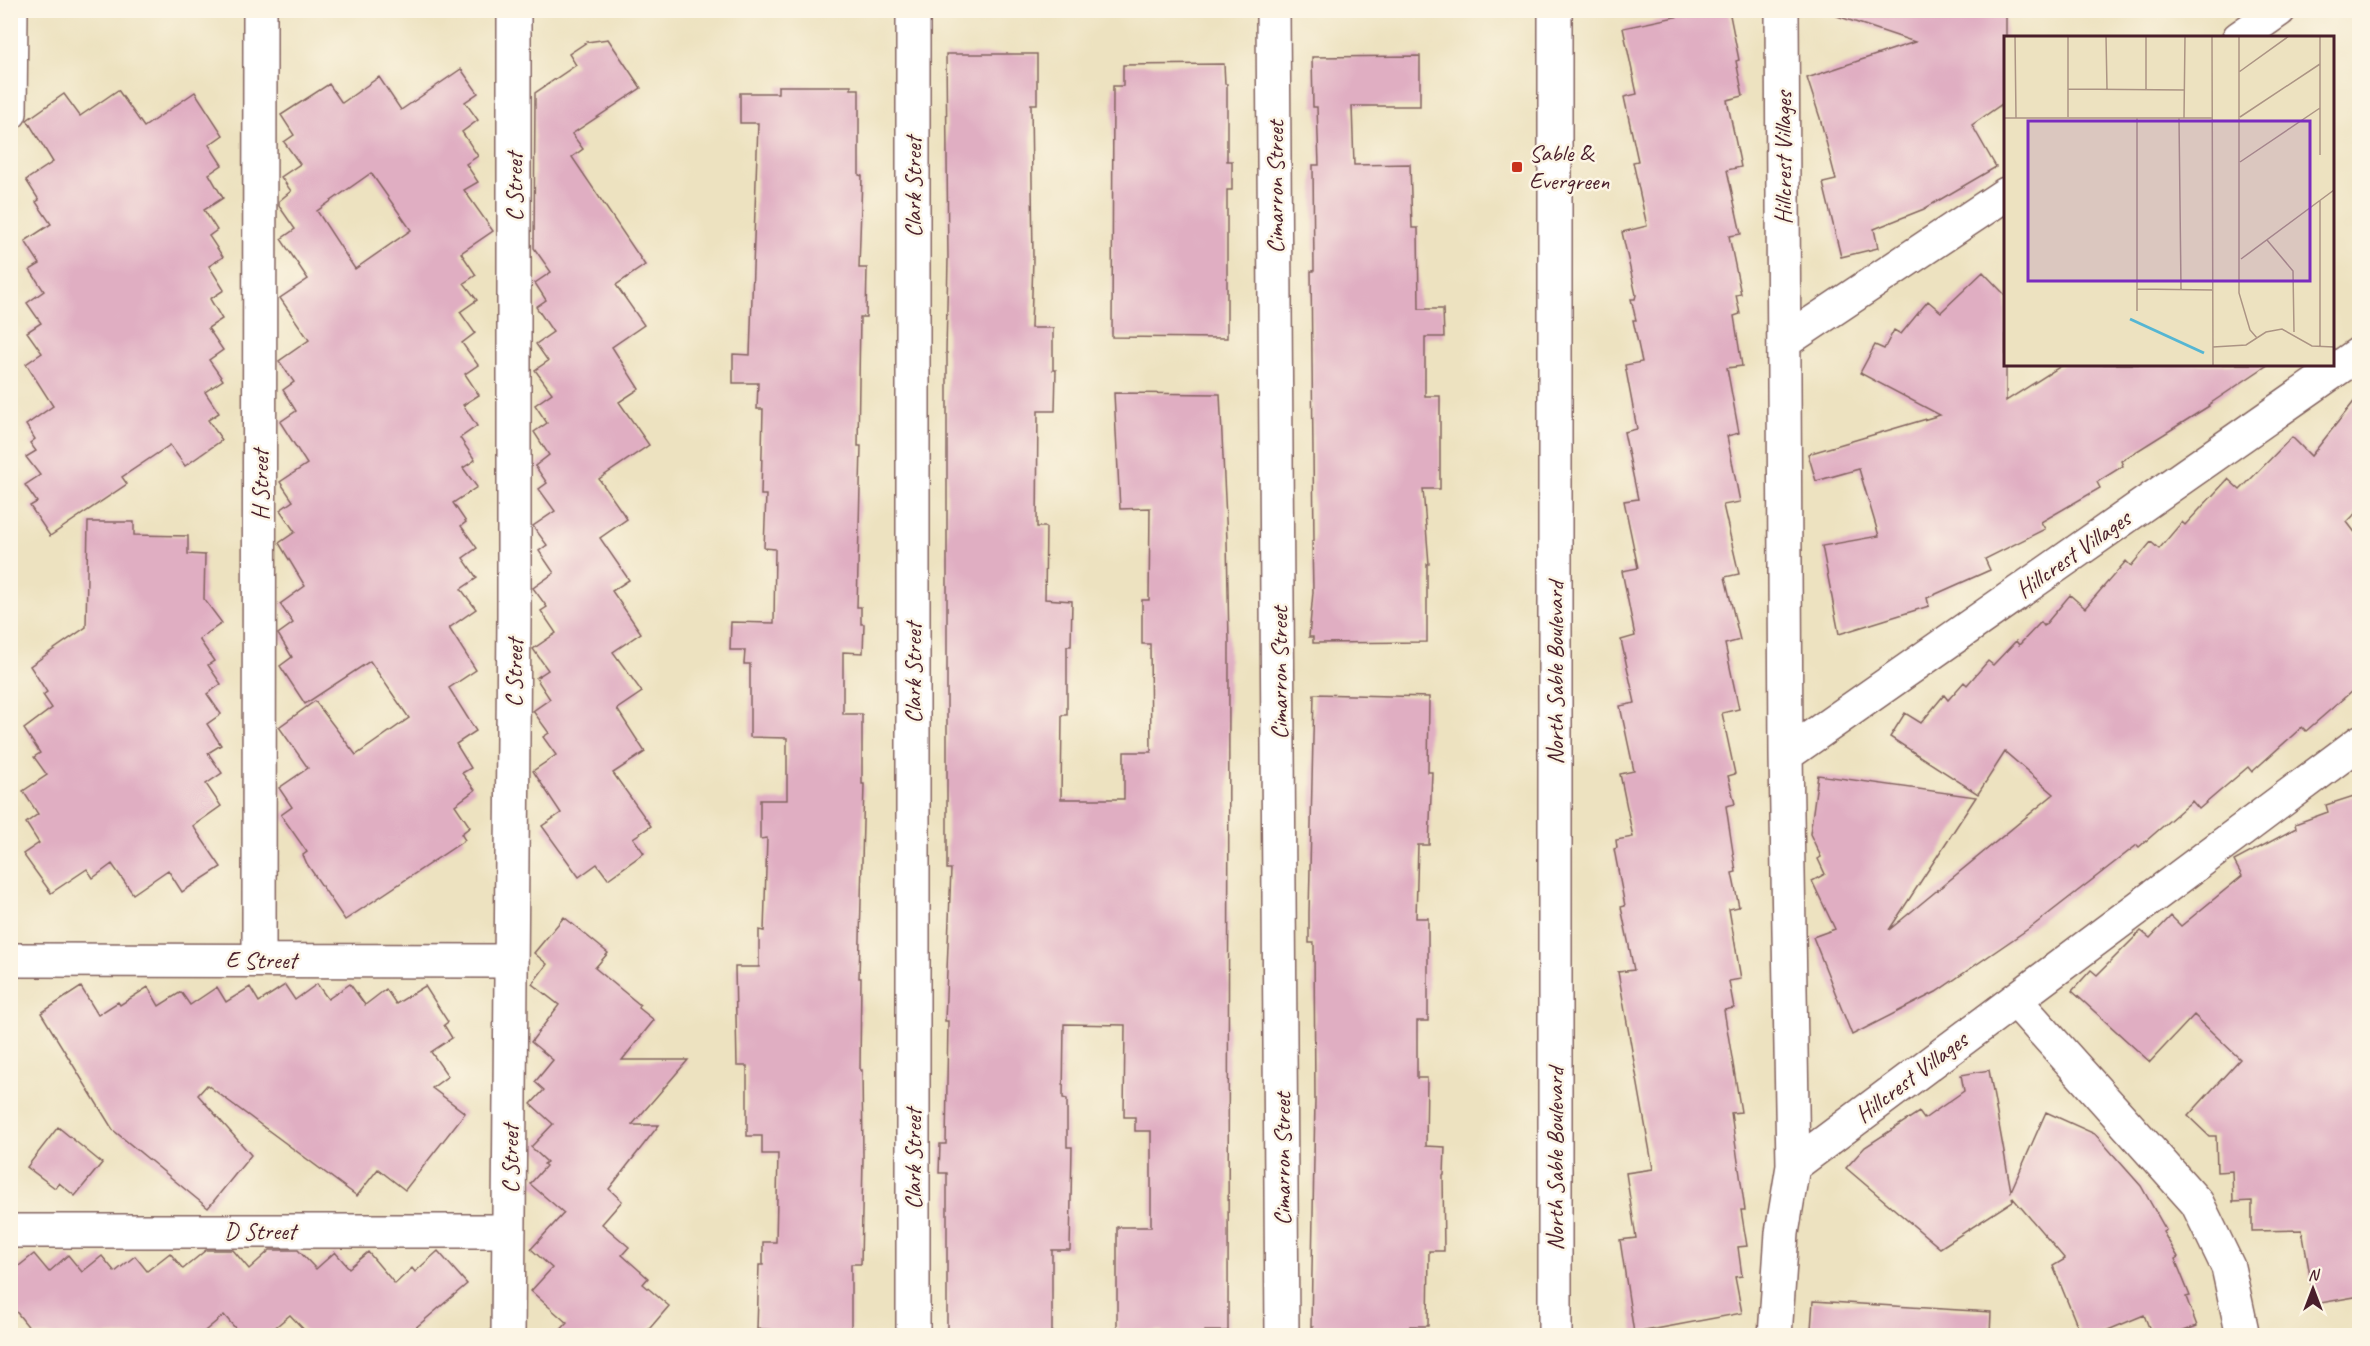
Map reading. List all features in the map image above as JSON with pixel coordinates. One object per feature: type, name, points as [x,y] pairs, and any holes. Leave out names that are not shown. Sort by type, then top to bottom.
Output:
[{"type":"street","points":[[10,113],[11,10]]},
{"type":"street","name":"H Street","points":[[259,960],[261,10]]},
{"type":"street","name":"C Street","points":[[508,1335],[514,616],[514,10]]},
{"type":"street","name":"Clark Street","points":[[913,10],[913,1335]]},
{"type":"street","name":"Cimarron Street","points":[[1273,10],[1282,1335]]},
{"type":"street","name":"North Sable Boulevard","points":[[1554,10],[1554,1335]]},
{"type":"street","name":"Hillcrest Villages","points":[[1782,10],[1786,755],[1793,1166]]},
{"type":"street","points":[[2242,36],[2279,10]]},
{"type":"street","points":[[1784,342],[2004,195]]},
{"type":"street","name":"Hillcrest Villages","points":[[1786,755],[2360,353]]},
{"type":"street","name":"Hillcrest Villages","points":[[1793,1166],[2360,742]]},
{"type":"street","name":"E Street","points":[[10,960],[511,961]]},
{"type":"street","points":[[2015,1000],[2197,1203],[2228,1267],[2243,1335]]},
{"type":"street","points":[[1774,1335],[1782,1233],[1793,1166]]},
{"type":"street","name":"D Street","points":[[10,1231],[509,1231]]},
{"type":"building","points":[[1708,10],[1729,10],[1739,60],[1736,61],[1743,96],[1727,100],[1741,167],[1727,170],[1741,234],[1729,236],[1741,294],[1736,295],[1740,314],[1734,316],[1742,366],[1727,368],[1739,433],[1727,436],[1740,502],[1723,505],[1739,574],[1725,577],[1740,640],[1725,644],[1739,709],[1722,713],[1735,774],[1728,776],[1735,804],[1726,806],[1736,872],[1732,873],[1739,907],[1729,909],[1741,979],[1729,981],[1734,1008],[1724,1010],[1741,1112],[1731,1113],[1745,1210],[1741,1210],[1747,1246],[1738,1247],[1742,1276],[1735,1277],[1742,1313],[1634,1333],[1620,1240],[1636,1238],[1626,1173],[1653,1169],[1618,972],[1634,970],[1621,907],[1625,906],[1614,849],[1617,848],[1616,840],[1633,837],[1620,774],[1634,771],[1620,706],[1635,703],[1621,640],[1635,636],[1622,571],[1638,568],[1624,501],[1638,499],[1624,432],[1637,429],[1625,365],[1642,362],[1631,299],[1635,299],[1636,295],[1622,232],[1647,226],[1633,162],[1638,161],[1624,97],[1637,94],[1623,28]]},
{"type":"building","points":[[1838,10],[2006,10],[2004,102],[1972,125],[1996,167],[1924,209],[1874,229],[1878,248],[1841,257],[1823,183],[1836,180],[1807,78],[1915,42],[1837,16]]},
{"type":"building","points":[[608,39],[641,88],[572,134],[583,149],[572,157],[645,265],[616,285],[644,325],[612,347],[639,389],[619,402],[649,445],[599,479],[627,519],[600,538],[629,580],[612,591],[641,633],[613,652],[642,692],[617,709],[645,752],[613,773],[651,826],[633,838],[644,853],[608,879],[597,864],[579,877],[542,826],[561,813],[533,771],[556,755],[543,737],[549,733],[533,711],[550,699],[536,678],[548,670],[533,649],[556,633],[541,611],[547,607],[533,588],[554,573],[539,551],[547,545],[533,526],[555,511],[539,489],[547,483],[535,466],[549,455],[534,432],[547,423],[535,405],[552,393],[535,370],[548,361],[536,344],[553,332],[536,307],[546,300],[535,283],[551,272],[534,248],[535,93],[576,65],[569,54],[587,42]]},
{"type":"building","points":[[946,54],[1037,54],[1037,104],[1031,104],[1033,258],[1031,328],[1053,328],[1053,370],[1056,370],[1055,411],[1038,411],[1037,527],[1046,527],[1045,599],[1072,601],[1071,646],[1067,646],[1067,715],[1062,715],[1061,799],[1124,799],[1124,752],[1151,752],[1150,644],[1142,644],[1142,600],[1149,600],[1150,508],[1120,509],[1114,393],[1220,394],[1229,642],[1228,1331],[1205,1331],[1205,1335],[1163,1335],[1163,1331],[1117,1331],[1117,1227],[1151,1227],[1151,1131],[1135,1131],[1135,1117],[1124,1117],[1125,1025],[1064,1024],[1063,1098],[1067,1099],[1067,1147],[1072,1147],[1070,1250],[1052,1250],[1052,1335],[947,1335],[947,1173],[939,1173],[940,1144],[946,1144],[948,1021],[945,1021],[951,869],[947,869]]},
{"type":"building","points":[[1420,56],[1420,106],[1352,106],[1354,165],[1410,164],[1412,228],[1418,228],[1419,309],[1443,309],[1444,337],[1425,337],[1425,396],[1440,396],[1440,489],[1423,489],[1429,564],[1427,564],[1427,642],[1313,643],[1313,637],[1309,637],[1313,592],[1312,541],[1314,541],[1311,271],[1314,271],[1313,165],[1319,165],[1317,107],[1313,107],[1312,57]]},
{"type":"building","points":[[1224,64],[1225,84],[1227,84],[1227,161],[1232,161],[1232,190],[1227,190],[1227,338],[1112,337],[1113,86],[1123,86],[1123,65]]},
{"type":"building","points":[[461,69],[478,93],[465,102],[478,120],[462,132],[478,156],[466,164],[478,182],[464,190],[493,231],[461,253],[476,275],[464,283],[477,300],[460,312],[475,333],[462,343],[478,365],[465,374],[479,395],[463,405],[477,426],[460,438],[475,460],[463,468],[477,487],[453,503],[466,522],[461,526],[477,548],[463,558],[477,578],[461,589],[476,609],[449,628],[476,670],[449,688],[476,731],[456,744],[471,768],[462,773],[475,790],[455,805],[470,827],[461,834],[465,840],[345,920],[307,864],[303,855],[307,852],[281,815],[292,807],[279,788],[308,768],[279,727],[315,701],[356,755],[409,718],[370,661],[305,704],[280,666],[292,657],[278,634],[293,623],[280,604],[305,586],[279,543],[295,532],[280,510],[293,501],[280,482],[307,464],[280,422],[296,411],[283,390],[294,382],[279,361],[309,340],[280,298],[308,279],[281,239],[295,229],[279,206],[279,201],[291,191],[281,177],[300,164],[284,142],[294,135],[281,115],[329,84],[342,103],[379,77],[401,110]],"holes":[[[371,173],[411,230],[355,269],[317,211]]]},
{"type":"building","points":[[778,86],[851,86],[851,89],[859,89],[859,175],[862,176],[859,268],[867,268],[866,317],[860,317],[858,446],[861,446],[857,607],[861,607],[861,624],[864,624],[863,653],[843,652],[843,714],[862,714],[862,784],[864,784],[859,978],[861,978],[860,1070],[862,1070],[863,1157],[861,1264],[851,1264],[851,1335],[778,1335],[778,1330],[757,1329],[759,1265],[763,1265],[763,1242],[776,1242],[778,1154],[762,1154],[762,1136],[747,1136],[747,1066],[737,1066],[735,967],[759,967],[759,930],[764,931],[767,838],[760,839],[760,800],[787,800],[787,738],[750,737],[750,664],[744,664],[745,650],[730,650],[731,622],[774,623],[775,549],[764,548],[766,495],[761,495],[763,409],[757,409],[758,383],[733,383],[733,354],[750,355],[758,123],[740,123],[740,93],[778,93]]},
{"type":"building","points":[[118,90],[144,127],[195,92],[223,135],[209,145],[222,165],[209,174],[223,198],[204,210],[217,230],[209,236],[223,257],[209,266],[224,290],[210,299],[222,319],[208,328],[223,350],[209,360],[223,380],[205,392],[219,413],[208,420],[222,440],[185,466],[170,445],[122,477],[127,484],[50,536],[30,506],[37,502],[25,485],[40,475],[26,457],[36,451],[30,443],[35,439],[26,425],[53,406],[26,364],[42,353],[27,332],[41,323],[27,303],[44,291],[30,270],[40,264],[25,241],[51,224],[36,202],[39,200],[26,180],[53,162],[27,120],[64,94],[80,116]]},
{"type":"building","points":[[1983,272],[2004,294],[2006,401],[2061,366],[2266,366],[2209,406],[2121,461],[2123,466],[2097,482],[2100,488],[2041,522],[2045,529],[1985,559],[1990,570],[1927,598],[1929,606],[1839,634],[1822,546],[1879,536],[1859,469],[1816,481],[1808,454],[1940,415],[1860,373],[1875,345],[1884,349],[1894,330],[1901,334],[1928,301],[1941,312]]},
{"type":"building","points":[[2360,394],[2360,509],[2347,522],[2360,539],[2360,684],[2306,731],[2302,727],[2252,772],[2248,767],[2199,809],[2192,801],[2139,847],[2137,845],[2034,925],[1936,992],[1852,1035],[1813,937],[1835,929],[1812,881],[1825,874],[1818,859],[1821,857],[1810,834],[1818,775],[1976,797],[1889,930],[2054,794],[2005,752],[1978,794],[1890,737],[1905,713],[1921,723],[1944,695],[1948,700],[1964,682],[1967,685],[1988,661],[1993,665],[2016,641],[2019,645],[2041,622],[2044,626],[2070,595],[2085,608],[2126,561],[2131,566],[2151,542],[2159,549],[2182,522],[2185,525],[2228,479],[2240,490],[2292,437],[2311,456]]},
{"type":"building","points":[[88,522],[134,522],[134,535],[188,536],[188,554],[205,555],[204,599],[222,623],[199,639],[214,661],[208,665],[221,684],[207,694],[221,714],[207,724],[221,745],[208,753],[222,773],[206,784],[221,806],[193,826],[221,867],[182,892],[168,870],[133,894],[112,864],[93,878],[87,869],[51,893],[23,854],[39,843],[26,823],[38,814],[23,791],[47,775],[34,757],[40,753],[24,729],[52,708],[43,695],[47,692],[30,666],[86,627]]},
{"type":"building","points":[[1314,694],[1429,697],[1428,772],[1432,772],[1429,845],[1418,845],[1416,918],[1428,918],[1428,1021],[1417,1021],[1417,1078],[1427,1078],[1426,1146],[1445,1147],[1444,1251],[1429,1251],[1428,1326],[1410,1326],[1410,1331],[1403,1331],[1403,1335],[1317,1335],[1317,1331],[1313,1331],[1311,1327],[1315,1100],[1314,943],[1309,943],[1309,913]]},
{"type":"building","points":[[2360,794],[2360,1296],[2315,1304],[2302,1230],[2252,1231],[2252,1201],[2233,1202],[2232,1171],[2217,1172],[2216,1136],[2209,1136],[2188,1116],[2240,1059],[2194,1015],[2150,1062],[2072,991],[2091,970],[2097,975],[2141,931],[2150,938],[2171,916],[2181,926],[2242,876],[2234,861],[2296,828],[2295,824],[2328,812],[2326,805]]},
{"type":"building","points":[[564,917],[608,953],[595,968],[640,1005],[639,1008],[654,1020],[622,1060],[688,1060],[632,1125],[659,1125],[609,1189],[622,1201],[602,1224],[629,1247],[622,1255],[648,1278],[643,1284],[669,1306],[644,1335],[556,1335],[567,1323],[531,1291],[552,1268],[531,1249],[564,1213],[530,1184],[547,1162],[531,1147],[553,1124],[531,1104],[544,1090],[535,1082],[553,1060],[531,1042],[559,1005],[532,984],[547,964],[534,953]]},
{"type":"building","points":[[317,984],[328,999],[350,984],[365,1005],[386,989],[396,1004],[425,986],[448,1022],[444,1025],[452,1038],[431,1052],[448,1076],[432,1088],[465,1113],[405,1190],[378,1169],[357,1196],[207,1085],[198,1095],[251,1155],[208,1208],[113,1130],[41,1013],[81,987],[98,1015],[118,1002],[120,1005],[148,987],[159,1006],[181,992],[190,1005],[217,987],[226,1002],[250,987],[259,1002],[285,985],[295,1000]]},
{"type":"building","points":[[1989,1070],[2011,1191],[2046,1112],[2095,1134],[2141,1186],[2166,1230],[2163,1232],[2178,1257],[2175,1259],[2190,1296],[2186,1297],[2197,1326],[2173,1335],[2152,1335],[2144,1315],[2096,1335],[2081,1335],[2053,1266],[2065,1259],[2012,1197],[2013,1201],[1940,1248],[1846,1168],[1865,1147],[1919,1112],[1924,1119],[1964,1091],[1961,1075]]},
{"type":"building","points":[[58,1127],[102,1163],[75,1196],[59,1183],[55,1188],[27,1167]]},
{"type":"building","points":[[206,1250],[233,1250],[249,1269],[270,1250],[298,1250],[316,1269],[335,1252],[349,1268],[368,1252],[395,1284],[412,1268],[415,1272],[438,1251],[467,1284],[407,1335],[309,1335],[290,1315],[266,1335],[241,1335],[224,1315],[200,1335],[35,1335],[10,1304],[10,1273],[34,1254],[49,1272],[68,1255],[82,1272],[102,1256],[115,1272],[135,1256],[147,1271],[170,1253],[183,1269]]},
{"type":"building","points":[[1813,1301],[1991,1312],[1990,1335],[1910,1335],[1811,1329]]},
{"type":"place","name":"Sable & Evergreen","points":[[1517,167]]}]
